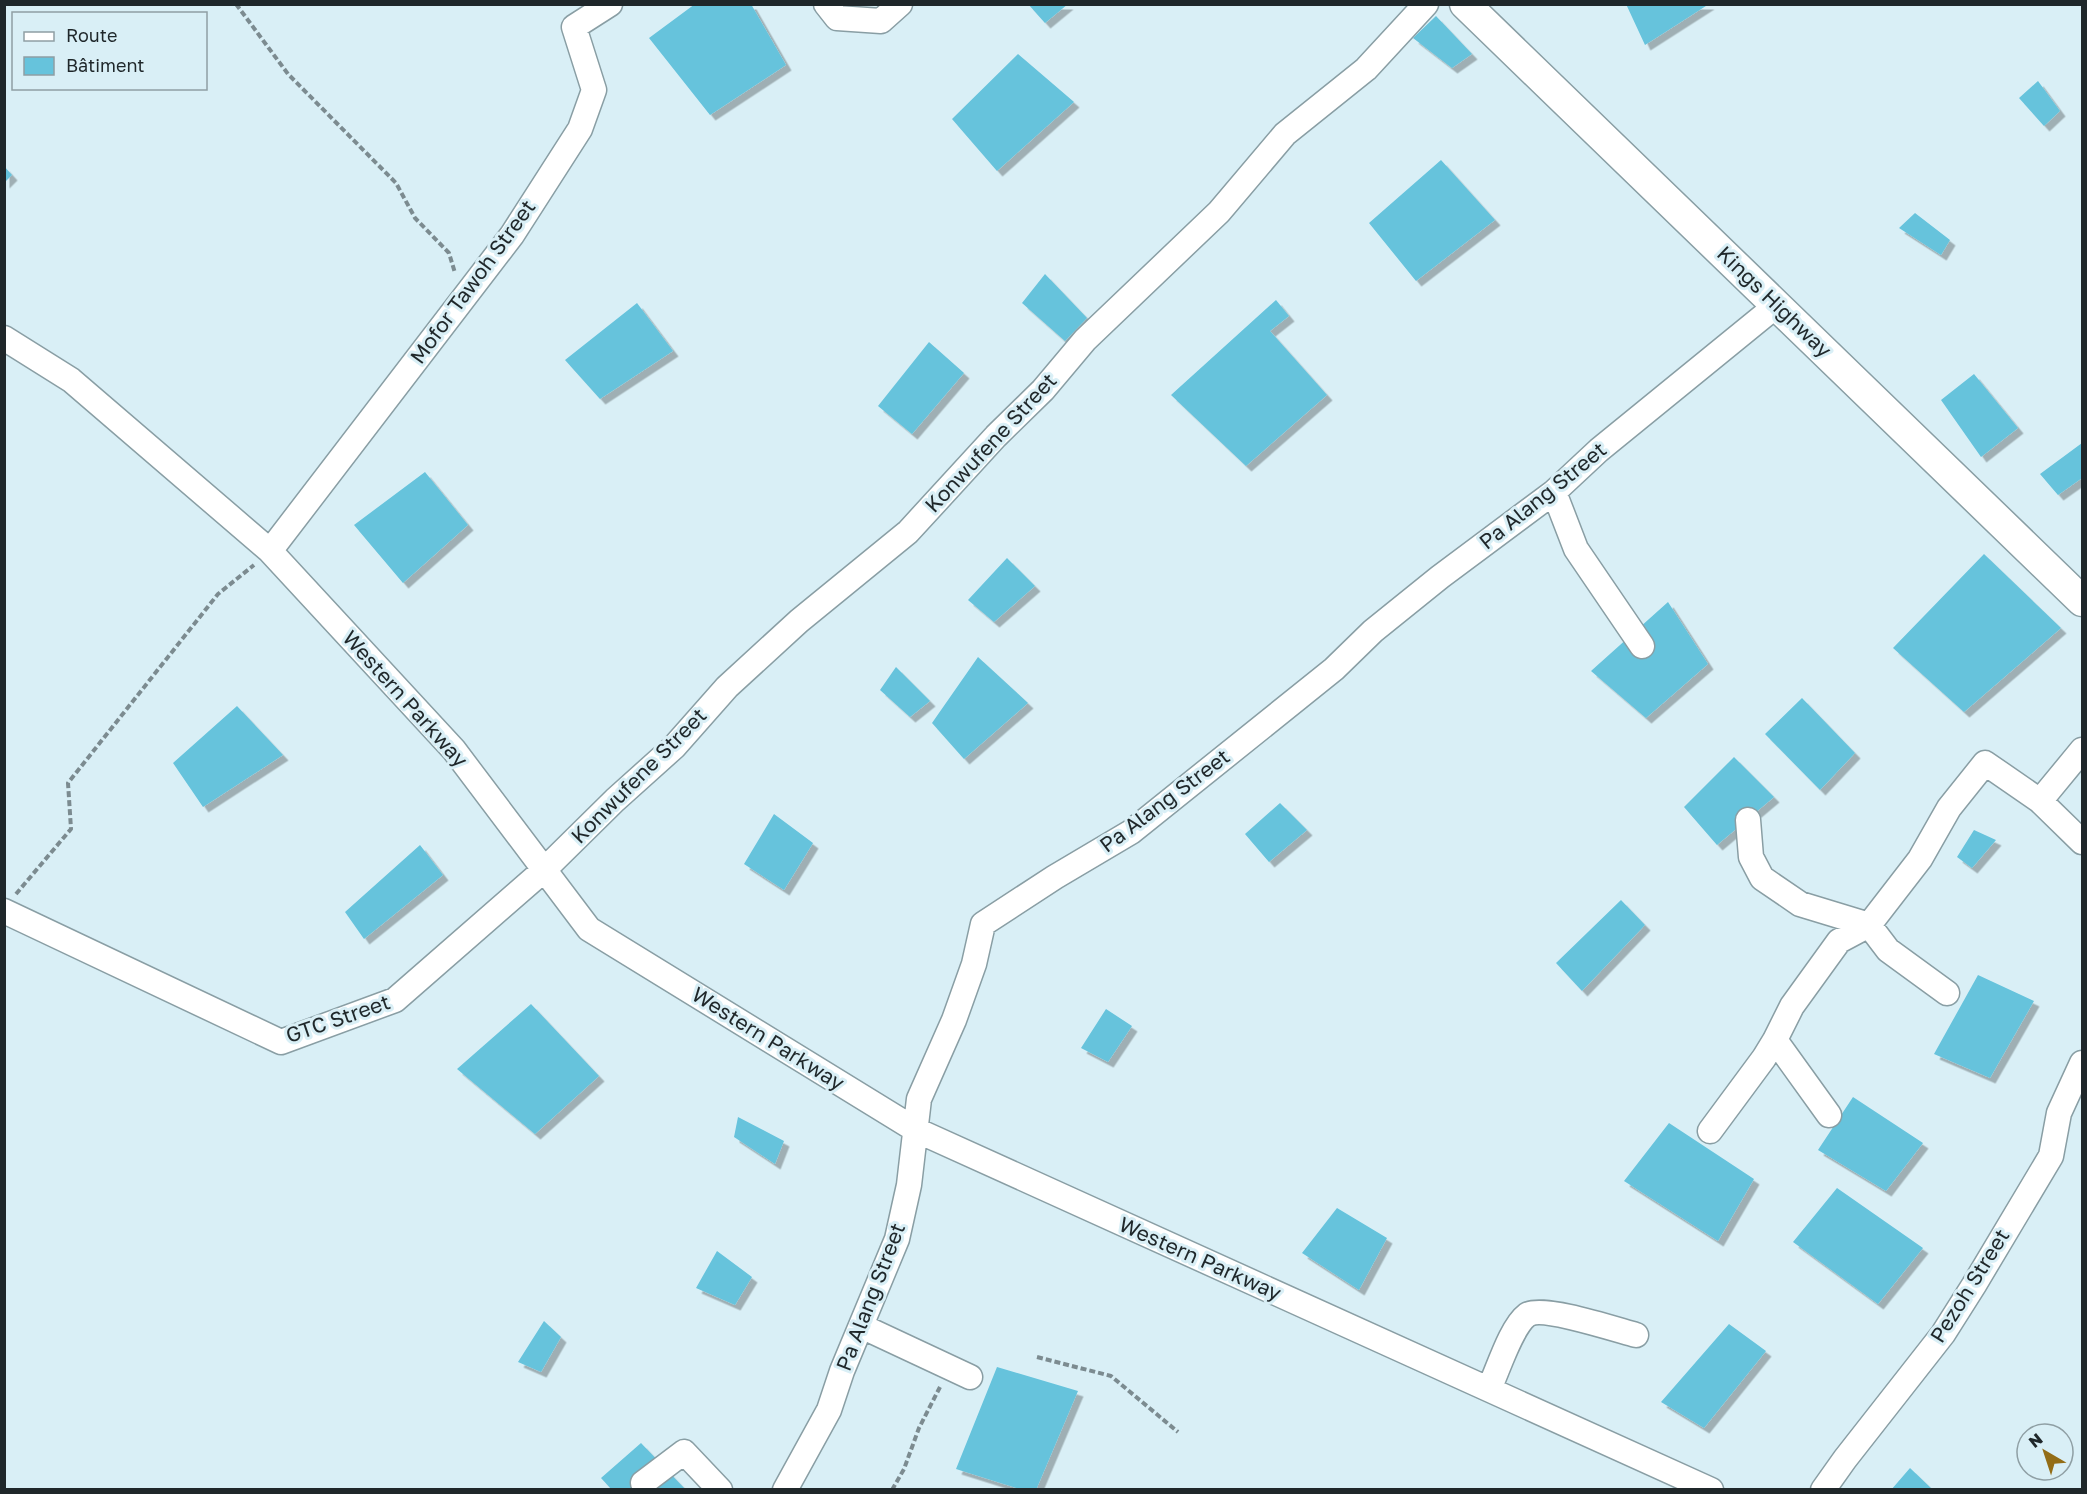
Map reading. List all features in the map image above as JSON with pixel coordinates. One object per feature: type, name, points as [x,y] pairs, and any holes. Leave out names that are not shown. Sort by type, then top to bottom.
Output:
[{"type":"street","name":"Mofor Tawoh Street","points":[[270,551],[512,235],[580,129],[594,90],[574,27],[610,4]]},
{"type":"street","points":[[826,4],[837,18],[881,21],[900,4]]},
{"type":"street","name":"Konwufene Street","points":[[544,870],[615,800],[674,747],[728,687],[807,614],[908,532],[996,436],[1042,390],[1084,340],[1219,212],[1285,134],[1366,69],[1426,4]]},
{"type":"street","name":"Kings Highway","points":[[1465,4],[2082,601]]},
{"type":"street","name":"Pa Alang Street","points":[[784,1490],[829,1410],[842,1371],[897,1239],[909,1185],[919,1099],[958,1009],[974,964],[983,924],[1055,877],[1131,832],[1334,669],[1373,631],[1440,577],[1554,492],[1599,450],[1777,304]]},
{"type":"street","name":"Western Parkway","points":[[4,338],[71,380],[270,551],[454,750],[589,929],[916,1130],[1711,1490]]},
{"type":"street","points":[[1554,492],[1576,549],[1642,646]]},
{"type":"street","points":[[2040,801],[2082,750]]},
{"type":"street","points":[[1710,1131],[1775,1041],[1792,1006],[1839,941],[1869,925],[1920,858],[1949,808],[1985,763],[2040,801],[2082,842]]},
{"type":"street","points":[[1748,820],[1751,857],[1762,878],[1800,904],[1869,925],[1888,950],[1947,993]]},
{"type":"street","name":"GTC Street","points":[[8,905],[281,1042],[395,1000],[544,870]]},
{"type":"street","points":[[1775,1041],[1829,1115]]},
{"type":"street","name":"Pezoh Street","points":[[1823,1490],[1943,1334],[1974,1285],[2051,1156],[2059,1113],[2082,1063]]},
{"type":"street","points":[[1489,1389],[1515,1331],[1527,1315],[1553,1313],[1636,1335]]},
{"type":"street","points":[[861,1326],[960,1372]]},
{"type":"street","points":[[643,1483],[684,1452],[720,1490]]},
{"type":"path","points":[[236,4],[288,74],[396,183],[415,218],[449,254],[455,273]]},
{"type":"path","points":[[8,905],[71,829],[68,783],[218,594],[270,551]]},
{"type":"path","points":[[1037,1358],[1111,1376],[1178,1432]]},
{"type":"path","points":[[892,1490],[904,1469],[928,1407],[960,1372]]},
{"type":"building","points":[[695,4],[751,4],[786,65],[710,115],[649,38]]},
{"type":"building","points":[[1028,4],[1068,4],[1045,23]]},
{"type":"building","points":[[1626,4],[1709,4],[1645,45]]},
{"type":"building","points":[[1436,16],[1472,54],[1452,68],[1413,38]]},
{"type":"building","points":[[1018,54],[1074,102],[997,171],[952,119]]},
{"type":"building","points":[[2038,81],[2060,111],[2044,126],[2019,98]]},
{"type":"building","points":[[1441,160],[1495,220],[1416,281],[1369,223]]},
{"type":"building","points":[[4,166],[12,175],[4,183]]},
{"type":"building","points":[[1915,213],[1950,240],[1941,255],[1899,228]]},
{"type":"building","points":[[1045,274],[1087,318],[1065,341],[1022,303]]},
{"type":"building","points":[[1276,300],[1289,316],[1270,331],[1327,395],[1246,466],[1171,395]]},
{"type":"building","points":[[637,303],[673,351],[600,399],[565,360]]},
{"type":"building","points":[[929,342],[964,373],[912,434],[878,406]]},
{"type":"building","points":[[1974,374],[2018,428],[1981,457],[1941,400]]},
{"type":"building","points":[[2082,443],[2082,478],[2058,495],[2040,474]]},
{"type":"building","points":[[425,472],[468,525],[403,583],[354,525]]},
{"type":"building","points":[[1984,554],[2061,628],[1964,712],[1893,648]]},
{"type":"building","points":[[1007,558],[1035,586],[994,622],[968,600]]},
{"type":"building","points":[[1668,602],[1708,664],[1646,718],[1591,671]]},
{"type":"building","points":[[978,657],[1028,703],[964,759],[932,723]]},
{"type":"building","points":[[896,667],[930,701],[910,717],[880,690]]},
{"type":"building","points":[[1802,698],[1855,753],[1820,790],[1765,734]]},
{"type":"building","points":[[237,706],[283,755],[203,807],[173,763]]},
{"type":"building","points":[[1734,757],[1774,797],[1717,845],[1684,807]]},
{"type":"building","points":[[1280,803],[1307,830],[1269,862],[1245,834]]},
{"type":"building","points":[[774,814],[813,843],[784,890],[744,864]]},
{"type":"building","points":[[1974,830],[1996,840],[1972,868],[1957,857]]},
{"type":"building","points":[[420,845],[443,875],[364,939],[345,912]]},
{"type":"building","points":[[1621,900],[1645,925],[1582,991],[1556,963]]},
{"type":"building","points":[[1978,975],[2034,1001],[1990,1078],[1934,1054]]},
{"type":"building","points":[[531,1004],[599,1076],[535,1134],[457,1069]]},
{"type":"building","points":[[1106,1009],[1132,1026],[1108,1062],[1081,1048]]},
{"type":"building","points":[[1853,1097],[1923,1143],[1886,1191],[1818,1150]]},
{"type":"building","points":[[738,1117],[784,1141],[775,1164],[734,1137]]},
{"type":"building","points":[[1669,1123],[1754,1179],[1718,1241],[1624,1181]]},
{"type":"building","points":[[1837,1188],[1923,1248],[1878,1304],[1793,1242]]},
{"type":"building","points":[[1337,1208],[1387,1238],[1359,1290],[1302,1253]]},
{"type":"building","points":[[717,1251],[752,1277],[735,1305],[696,1288]]},
{"type":"building","points":[[544,1321],[561,1337],[541,1372],[518,1362]]},
{"type":"building","points":[[1729,1324],[1766,1351],[1704,1428],[1661,1402]]},
{"type":"building","points":[[997,1367],[1078,1391],[1036,1490],[1023,1490],[956,1469]]},
{"type":"building","points":[[641,1443],[686,1490],[612,1490],[601,1478]]},
{"type":"building","points":[[1910,1468],[1933,1490],[1891,1490]]}]
